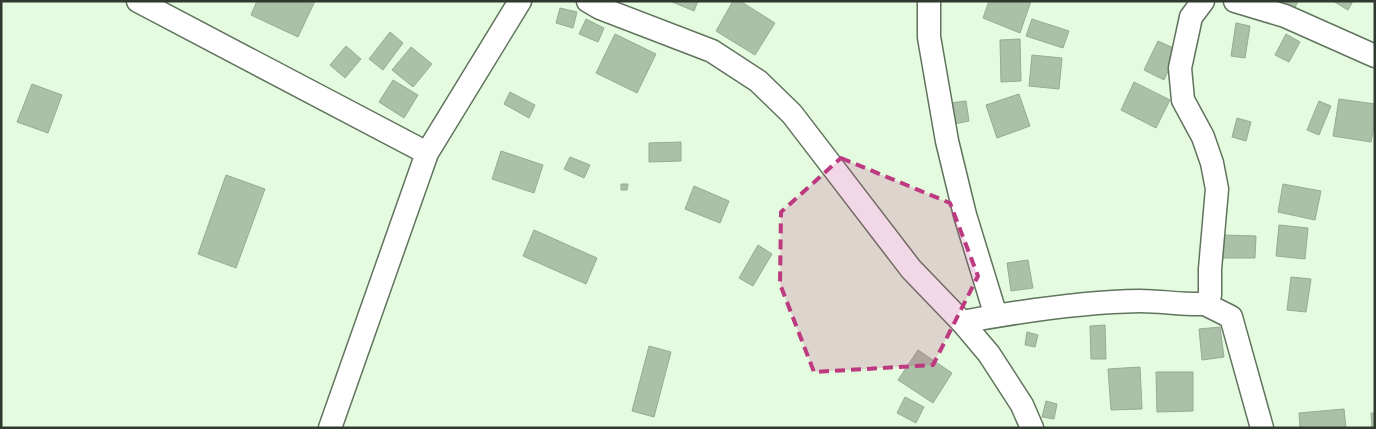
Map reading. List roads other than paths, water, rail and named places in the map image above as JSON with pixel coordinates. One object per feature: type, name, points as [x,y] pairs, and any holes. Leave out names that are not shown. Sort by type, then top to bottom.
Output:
[{"type":"street","points":[[138,1],[427,153]]},
{"type":"street","points":[[330,428],[427,153],[520,1]]},
{"type":"street","points":[[588,1],[609,12],[712,51],[758,81],[792,114],[911,269],[962,322],[989,354],[1022,405],[1032,428]]},
{"type":"street","points":[[929,1],[929,37],[947,142],[965,215],[996,316]]},
{"type":"street","points":[[1203,1],[1191,17],[1180,68],[1183,100],[1203,137],[1212,163],[1217,190],[1210,269],[1210,295],[1205,304]]},
{"type":"street","points":[[1235,1],[1285,16],[1375,56]]},
{"type":"street","points":[[962,322],[1060,306],[1141,302],[1205,304],[1231,317],[1262,428]]}]
